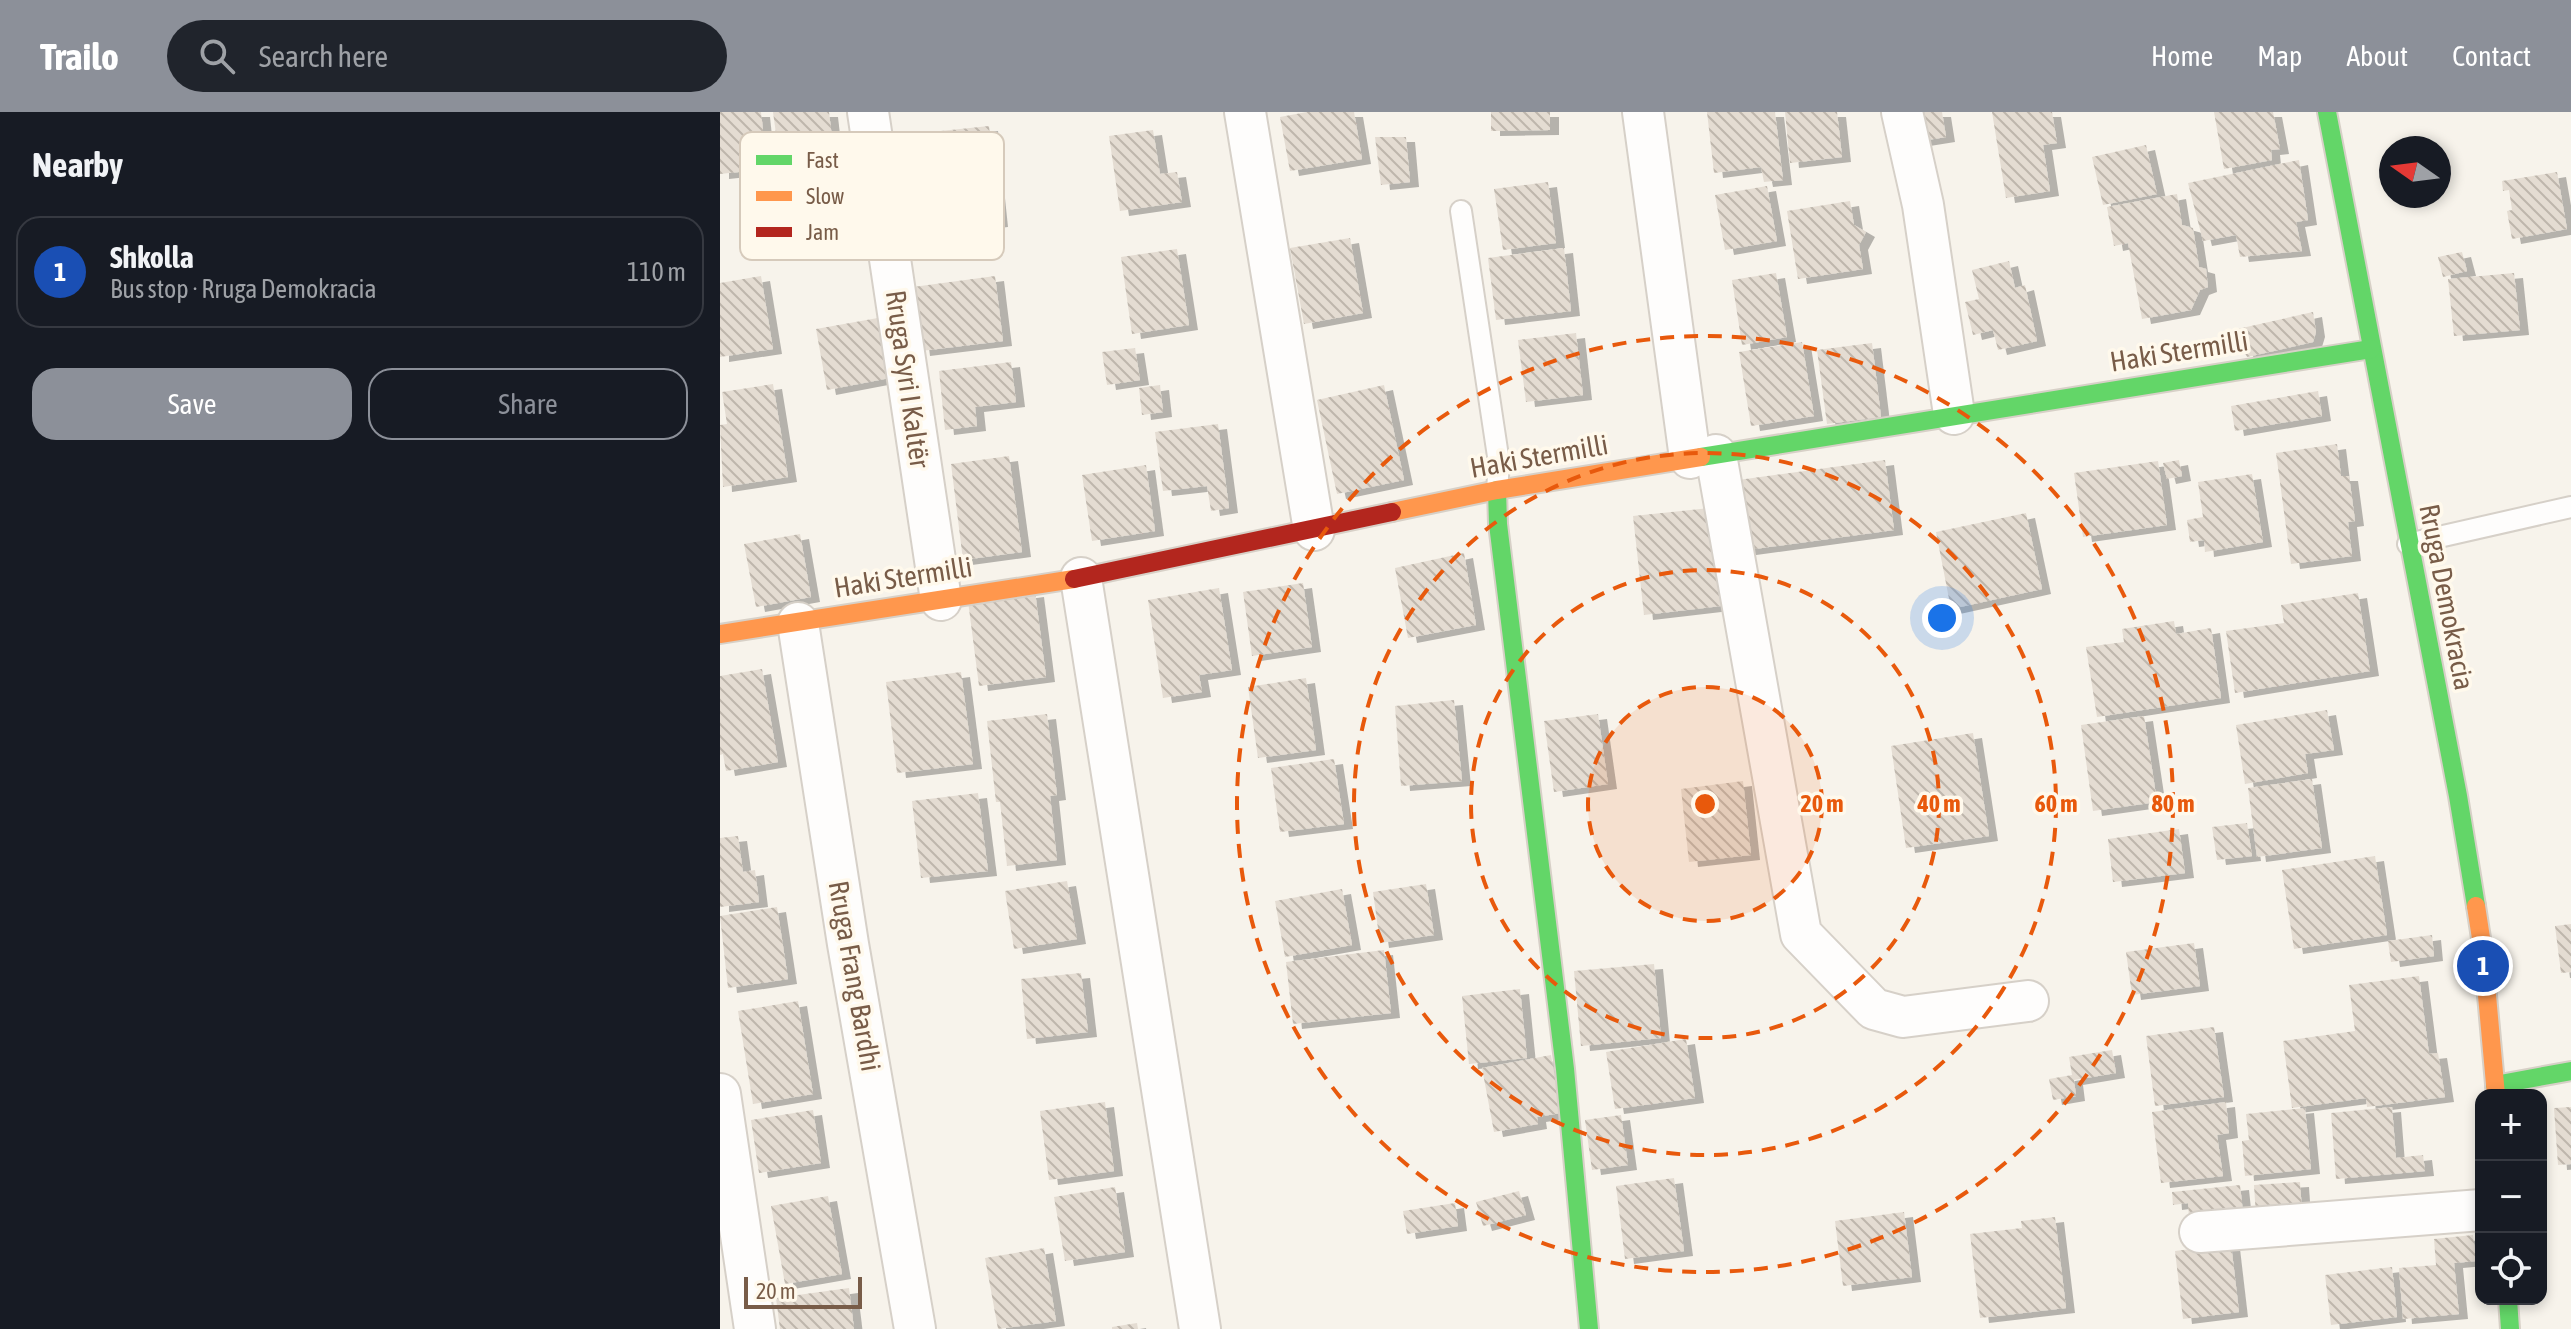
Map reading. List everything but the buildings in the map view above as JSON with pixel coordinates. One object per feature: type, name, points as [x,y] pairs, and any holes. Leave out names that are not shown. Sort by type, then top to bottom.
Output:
[{"type":"street","name":"Rruga Syri I Kaltër","points":[[868,112],[871,132]]},
{"type":"street","points":[[1245,112],[1314,530]]},
{"type":"street","points":[[1643,112],[1703,456],[1801,934],[1874,1009],[1903,1017],[2028,1001]]},
{"type":"street","points":[[1902,112],[1923,205],[1954,414]]},
{"type":"street","name":"Rruga Demokracia","points":[[2327,112],[2458,796],[2483,951],[2496,1089]]},
{"type":"street","name":"Rruga Syri I Kaltër","points":[[890,260],[941,600]]},
{"type":"street","name":"Haki Stermilli","points":[[720,634],[1081,578],[1497,490],[2371,349]]},
{"type":"street","points":[[1497,490],[1498,524],[1565,1069],[1589,1329]]},
{"type":"street","points":[[1081,578],[1200,1329]]},
{"type":"street","name":"Rruga Frang Bardhi","points":[[798,623],[848,944],[915,1329]]},
{"type":"street","points":[[2500,1089],[2571,1071]]},
{"type":"street","points":[[720,1094],[755,1329]]},
{"type":"street","points":[[2200,1232],[2475,1210]]},
{"type":"street","points":[[2508,1305],[2510,1329]]},
{"type":"lane","points":[[1461,211],[1499,463],[1497,490]]},
{"type":"lane","points":[[2408,544],[2571,507]]},
{"type":"traffic: fast","points":[[2327,112],[2458,796],[2476,906]]},
{"type":"traffic: fast","points":[[1701,457],[2371,349]]},
{"type":"traffic: fast","points":[[1497,490],[1498,524],[1565,1069],[1589,1329]]},
{"type":"traffic: fast","points":[[2495,1085],[2571,1071]]},
{"type":"traffic: fast","points":[[2508,1305],[2510,1329]]},
{"type":"traffic: slow","points":[[1392,512],[1497,490],[1701,457]]},
{"type":"traffic: slow","points":[[720,634],[1074,579]]},
{"type":"traffic: slow","points":[[2476,906],[2495,1089]]},
{"type":"traffic: jam","points":[[1074,579],[1392,512]]},
{"type":"place","name":"Shkolla","points":[[2483,966]]}]
